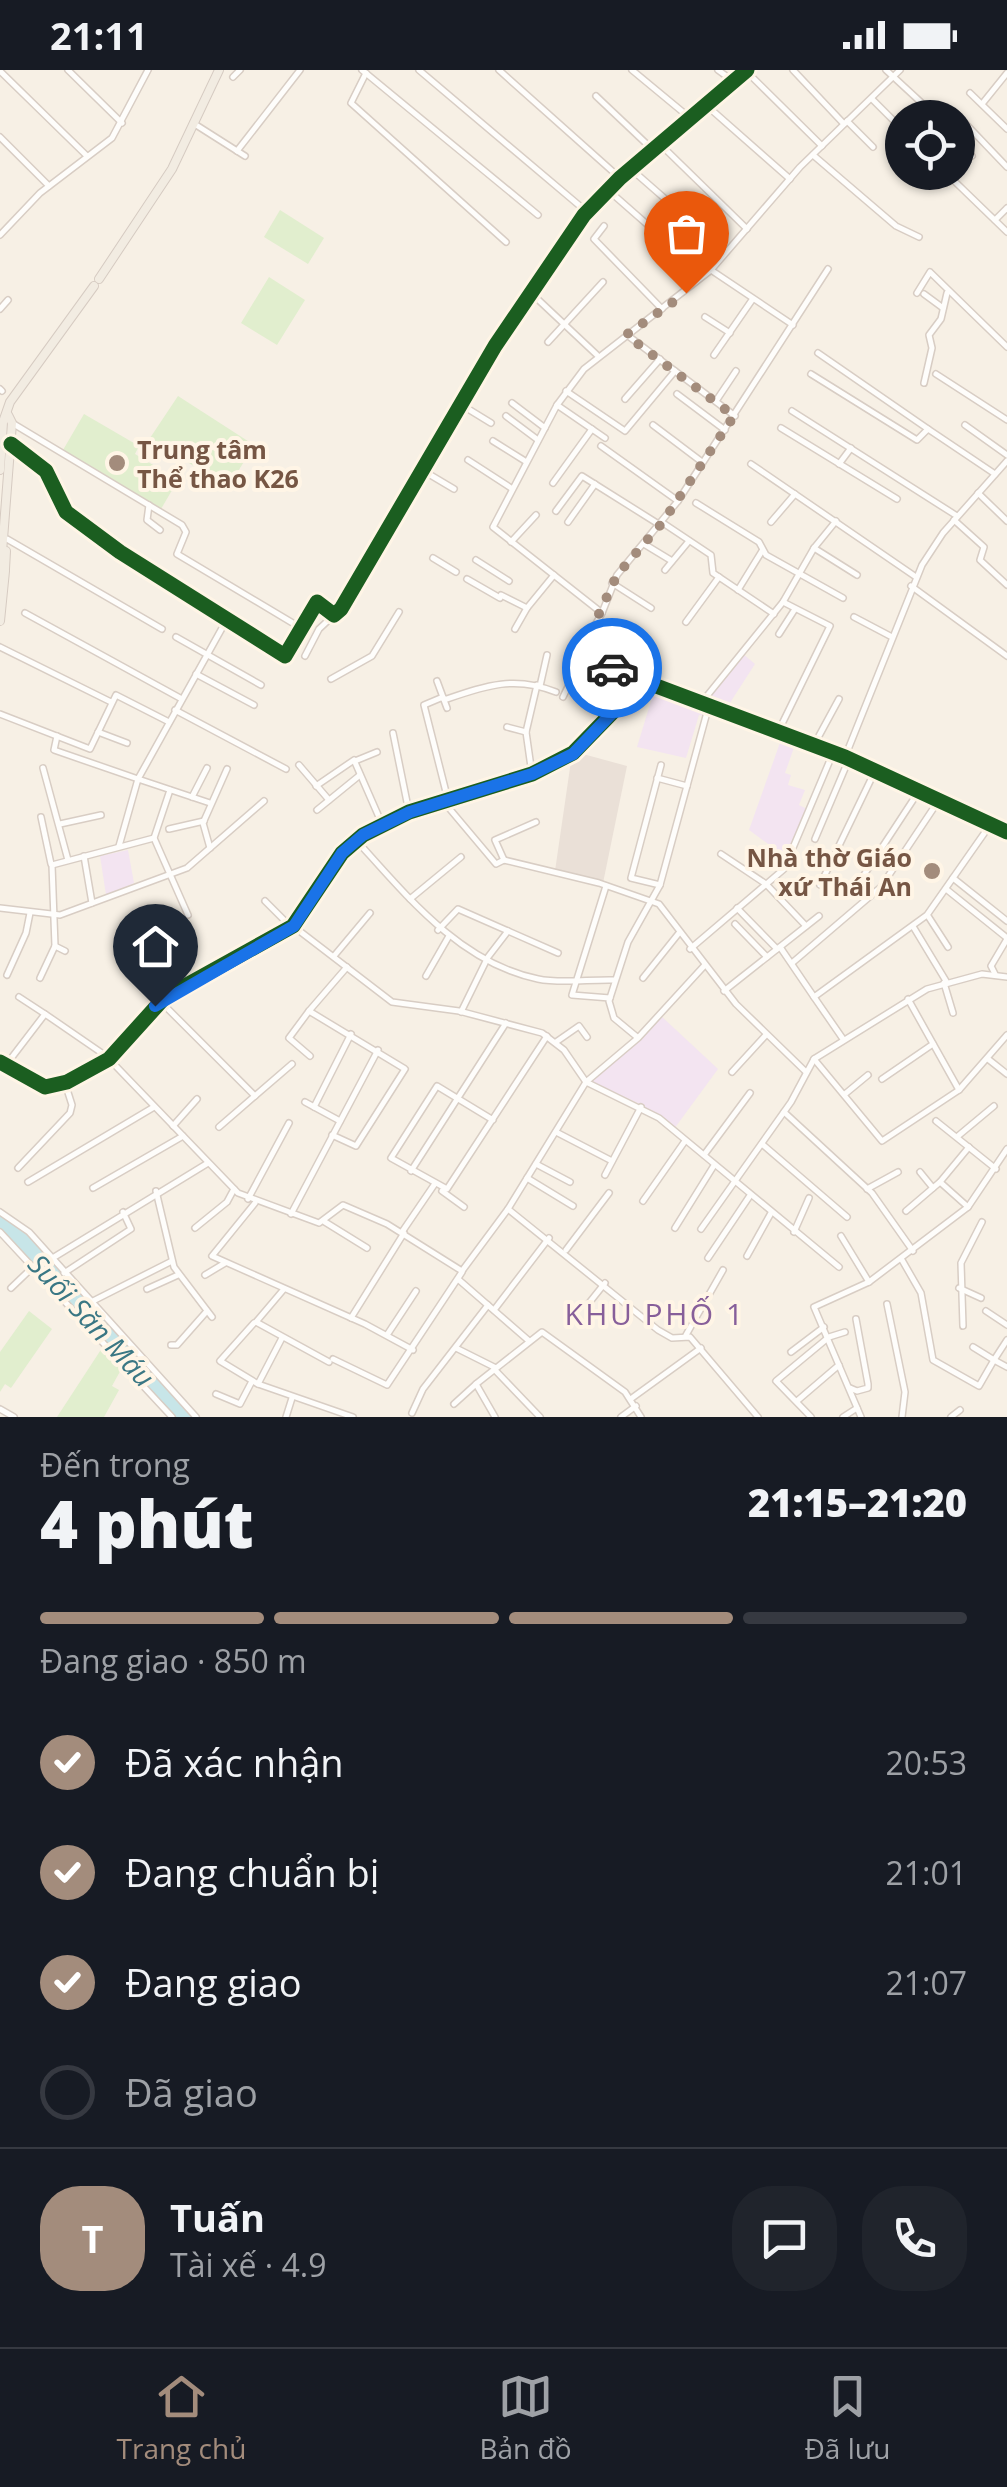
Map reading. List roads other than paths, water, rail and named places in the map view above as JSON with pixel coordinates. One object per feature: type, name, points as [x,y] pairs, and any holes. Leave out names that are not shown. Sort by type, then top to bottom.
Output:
[{"type":"main road","points":[[0,470],[10,404],[134,239],[220,70]]},
{"type":"main road","points":[[82,306],[172,169]]},
{"type":"main road","points":[[5,563],[8,420]]},
{"type":"main road","points":[[0,618],[6,520]]},
{"type":"street","points":[[68,70],[122,123]]},
{"type":"street","points":[[233,77],[240,70]]},
{"type":"street","points":[[238,152],[300,70]]},
{"type":"street","points":[[419,70],[587,212]]},
{"type":"street","points":[[499,70],[620,178]]},
{"type":"street","points":[[632,70],[690,118]]},
{"type":"street","points":[[718,70],[733,81]]},
{"type":"street","points":[[305,656],[319,630],[334,615],[530,292],[587,212],[620,178],[746,70],[822,146]]},
{"type":"street","points":[[793,70],[873,148]]},
{"type":"street","points":[[886,70],[919,100]]},
{"type":"street","points":[[602,613],[492,526],[525,461],[566,392],[598,356],[711,270],[790,179],[900,70]]},
{"type":"street","points":[[0,71],[88,157]]},
{"type":"street","points":[[0,235],[49,186],[112,138],[145,72]]},
{"type":"street","points":[[506,242],[350,103],[364,72],[538,215]]},
{"type":"street","points":[[982,104],[1007,73]]},
{"type":"street","points":[[970,93],[1007,129]]},
{"type":"street","points":[[596,96],[653,150]]},
{"type":"street","points":[[872,98],[885,111]]},
{"type":"street","points":[[706,105],[790,179]]},
{"type":"street","points":[[194,123],[245,156]]},
{"type":"street","points":[[975,135],[1007,167]]},
{"type":"street","points":[[0,137],[49,186]]},
{"type":"street","points":[[660,144],[748,230]]},
{"type":"street","points":[[813,155],[896,226],[919,237]]},
{"type":"street","points":[[631,169],[695,225]]},
{"type":"street","points":[[608,190],[698,269]]},
{"type":"street","points":[[964,190],[1007,232]]},
{"type":"street","points":[[995,220],[1007,208]]},
{"type":"street","points":[[604,226],[594,239],[662,310]]},
{"type":"street","points":[[563,698],[612,583],[678,501],[828,268]]},
{"type":"street","points":[[711,270],[793,325]]},
{"type":"street","points":[[943,308],[921,294],[930,272],[947,293],[1007,347]]},
{"type":"street","points":[[548,342],[603,282]]},
{"type":"street","points":[[530,292],[598,356]]},
{"type":"street","points":[[924,383],[932,348],[929,335],[947,293]]},
{"type":"street","points":[[0,308],[8,300]]},
{"type":"street","points":[[714,354],[752,300]]},
{"type":"street","points":[[705,318],[730,333]]},
{"type":"street","points":[[626,335],[734,416]]},
{"type":"street","points":[[818,353],[920,419],[928,429],[995,474]]},
{"type":"street","points":[[625,399],[660,359]]},
{"type":"street","points":[[566,392],[625,431],[676,371]]},
{"type":"street","points":[[716,401],[736,371]]},
{"type":"street","points":[[811,374],[917,440],[928,429]]},
{"type":"street","points":[[936,374],[1007,420]]},
{"type":"street","points":[[1,392],[10,404]]},
{"type":"street","points":[[677,394],[725,430]]},
{"type":"street","points":[[512,403],[545,428]]},
{"type":"street","points":[[460,404],[491,423]]},
{"type":"street","points":[[557,405],[605,438]]},
{"type":"street","points":[[792,411],[955,518],[984,547],[980,560],[1007,585]]},
{"type":"street","points":[[506,416],[538,440]]},
{"type":"street","points":[[8,420],[182,525],[186,532],[177,554],[301,628]]},
{"type":"street","points":[[652,425],[703,463]]},
{"type":"street","points":[[815,839],[916,577],[955,518],[1007,458],[965,425]]},
{"type":"street","points":[[781,428],[897,499]]},
{"type":"street","points":[[553,483],[592,430]]},
{"type":"street","points":[[493,441],[525,461]]},
{"type":"street","points":[[10,444],[46,471],[66,512],[226,621],[285,656],[317,602],[334,615]]},
{"type":"street","points":[[601,446],[678,501]]},
{"type":"street","points":[[839,464],[850,448]]},
{"type":"street","points":[[468,460],[511,488]]},
{"type":"street","points":[[751,464],[916,577]]},
{"type":"street","points":[[422,470],[454,490]]},
{"type":"street","points":[[556,510],[579,476],[690,540],[714,558],[713,573],[774,614]]},
{"type":"street","points":[[568,522],[595,484]]},
{"type":"street","points":[[978,493],[1007,521]]},
{"type":"street","points":[[772,522],[795,494]]},
{"type":"street","points":[[696,503],[759,542],[762,552],[843,598]]},
{"type":"street","points":[[149,504],[147,520],[160,530]]},
{"type":"street","points":[[511,542],[536,515]]},
{"type":"street","points":[[638,1038],[614,1018],[610,998],[628,942],[660,885],[706,704],[783,602],[814,548],[836,521]]},
{"type":"street","points":[[7,539],[162,629]]},
{"type":"street","points":[[665,570],[690,540]]},
{"type":"street","points":[[644,544],[672,561]]},
{"type":"street","points":[[814,548],[856,575]]},
{"type":"street","points":[[738,590],[762,552]]},
{"type":"street","points":[[433,558],[456,572]]},
{"type":"street","points":[[476,560],[509,581]]},
{"type":"street","points":[[515,629],[554,575]]},
{"type":"street","points":[[686,622],[719,578]]},
{"type":"street","points":[[467,579],[527,608]]},
{"type":"street","points":[[612,583],[651,608]]},
{"type":"street","points":[[912,586],[1007,656]]},
{"type":"street","points":[[778,732],[830,626],[783,602]]},
{"type":"street","points":[[778,634],[795,609]]},
{"type":"street","points":[[25,612],[181,698]]},
{"type":"street","points":[[331,679],[370,658],[399,612]]},
{"type":"street","points":[[854,617],[892,637]]},
{"type":"street","points":[[119,846],[138,780],[226,621]]},
{"type":"street","points":[[176,637],[261,685]]},
{"type":"street","points":[[0,647],[111,702]]},
{"type":"street","points":[[585,651],[593,660],[847,758],[1007,832]]},
{"type":"street","points":[[532,774],[526,732],[534,717],[546,655]]},
{"type":"street","points":[[196,674],[254,705]]},
{"type":"street","points":[[436,680],[447,708]]},
{"type":"street","points":[[45,1014],[3,1063],[40,1086],[65,1083],[110,1059],[170,993],[292,927],[342,853],[356,840],[410,812],[532,774],[573,754],[643,681]]},
{"type":"street","points":[[556,692],[539,685],[496,682],[424,704],[446,800],[495,863],[504,860],[654,901],[724,990],[765,1036],[805,1072]]},
{"type":"street","points":[[0,714],[90,749],[111,702],[119,696],[169,722]]},
{"type":"street","points":[[814,745],[838,699]]},
{"type":"street","points":[[176,710],[286,770]]},
{"type":"street","points":[[507,727],[526,732]]},
{"type":"street","points":[[98,732],[126,743]]},
{"type":"street","points":[[392,733],[410,812]]},
{"type":"street","points":[[57,736],[54,750],[210,802]]},
{"type":"street","points":[[316,786],[377,752]]},
{"type":"street","points":[[690,950],[787,862],[833,753]]},
{"type":"street","points":[[355,761],[382,824]]},
{"type":"street","points":[[299,765],[329,800]]},
{"type":"street","points":[[660,765],[631,878],[660,885]]},
{"type":"street","points":[[43,768],[44,783],[56,803],[68,860]]},
{"type":"street","points":[[192,797],[207,768]]},
{"type":"street","points":[[210,848],[204,821],[228,769]]},
{"type":"street","points":[[820,885],[875,771]]},
{"type":"street","points":[[316,810],[360,776]]},
{"type":"street","points":[[657,778],[687,786]]},
{"type":"street","points":[[170,790],[154,838],[188,915]]},
{"type":"street","points":[[858,884],[919,791]]},
{"type":"street","points":[[792,963],[881,888],[939,800]]},
{"type":"street","points":[[0,908],[52,916],[187,868],[264,801]]},
{"type":"street","points":[[60,824],[101,814]]},
{"type":"street","points":[[40,978],[55,946],[52,867],[41,817]]},
{"type":"street","points":[[169,828],[204,821]]},
{"type":"street","points":[[504,860],[495,840],[536,822]]},
{"type":"street","points":[[814,997],[914,928],[946,890],[990,824]]},
{"type":"street","points":[[52,867],[154,838]]},
{"type":"street","points":[[356,840],[438,930],[488,958],[538,979],[615,980]]},
{"type":"street","points":[[721,854],[766,884],[806,926]]},
{"type":"street","points":[[84,856],[92,904]]},
{"type":"street","points":[[410,899],[462,857]]},
{"type":"street","points":[[953,878],[1007,921]]},
{"type":"street","points":[[606,886],[575,978],[573,996],[610,998]]},
{"type":"street","points":[[946,890],[1007,938],[992,966],[994,974]]},
{"type":"street","points":[[265,901],[292,927],[392,1002],[461,1012],[547,1036],[586,1082],[642,1107],[839,1267]]},
{"type":"street","points":[[438,930],[458,908],[558,953]]},
{"type":"street","points":[[738,908],[792,963],[843,1039]]},
{"type":"street","points":[[8,975],[30,913]]},
{"type":"street","points":[[334,956],[370,913]]},
{"type":"street","points":[[927,915],[948,946]]},
{"type":"street","points":[[724,990],[819,916]]},
{"type":"street","points":[[735,924],[767,957]]},
{"type":"street","points":[[914,928],[945,983],[953,1013]]},
{"type":"street","points":[[461,1012],[488,958],[508,931]]},
{"type":"street","points":[[643,978],[679,932]]},
{"type":"street","points":[[426,976],[449,936]]},
{"type":"street","points":[[132,944],[170,993]]},
{"type":"street","points":[[55,946],[65,951]]},
{"type":"street","points":[[256,1321],[282,1338],[387,1385],[508,1208],[586,1082],[638,1038],[704,966]]},
{"type":"street","points":[[310,1056],[289,1038],[347,967]]},
{"type":"street","points":[[701,1229],[784,1112],[814,1060],[908,999],[945,983],[994,974],[1007,977]]},
{"type":"street","points":[[19,997],[110,1059],[234,1189],[255,1203],[324,1222],[367,1248]]},
{"type":"street","points":[[908,999],[959,1090]]},
{"type":"street","points":[[160,1002],[255,1096]]},
{"type":"street","points":[[308,1010],[405,1069],[356,1146],[332,1135]]},
{"type":"street","points":[[410,1171],[506,1023]]},
{"type":"street","points":[[556,1042],[579,1026],[587,1037]]},
{"type":"street","points":[[314,1107],[351,1034]]},
{"type":"street","points":[[437,1187],[447,1189],[547,1036]]},
{"type":"street","points":[[732,1072],[765,1036]]},
{"type":"street","points":[[814,1060],[882,1141],[959,1090],[1007,1036]]},
{"type":"street","points":[[882,1079],[933,1044]]},
{"type":"street","points":[[292,1214],[378,1050]]},
{"type":"street","points":[[988,1059],[1007,1074]]},
{"type":"street","points":[[219,1127],[292,1064]]},
{"type":"street","points":[[844,1094],[868,1075]]},
{"type":"street","points":[[18,1168],[70,1113],[72,1105],[65,1083]]},
{"type":"street","points":[[464,1207],[391,1156],[437,1086],[493,1120]]},
{"type":"street","points":[[704,1156],[750,1093]]},
{"type":"street","points":[[173,1126],[197,1099]]},
{"type":"street","points":[[305,1102],[340,1120]]},
{"type":"street","points":[[958,1136],[994,1106]]},
{"type":"street","points":[[28,1182],[154,1107]]},
{"type":"street","points":[[604,1175],[642,1107]]},
{"type":"street","points":[[784,1112],[868,1189],[914,1251]]},
{"type":"street","points":[[936,1121],[996,1170]]},
{"type":"street","points":[[248,1199],[288,1123]]},
{"type":"street","points":[[556,1132],[612,1161]]},
{"type":"street","points":[[93,1188],[183,1136]]},
{"type":"street","points":[[643,1201],[685,1141]]},
{"type":"street","points":[[761,1144],[847,1216]]},
{"type":"street","points":[[906,1212],[940,1182],[969,1147]]},
{"type":"street","points":[[861,1417],[829,1337],[814,1312],[821,1300],[869,1282],[902,1260],[968,1207],[1007,1149]]},
{"type":"street","points":[[51,1259],[208,1162]]},
{"type":"street","points":[[536,1164],[570,1182]]},
{"type":"street","points":[[675,1228],[714,1166]]},
{"type":"street","points":[[868,1189],[898,1172]]},
{"type":"street","points":[[920,1172],[933,1188]]},
{"type":"street","points":[[527,1178],[572,1206]]},
{"type":"street","points":[[940,1182],[968,1207]]},
{"type":"street","points":[[351,1318],[403,1233],[437,1187]]},
{"type":"street","points":[[196,1228],[227,1202],[234,1189]]},
{"type":"street","points":[[156,1192],[178,1275],[210,1314],[172,1345]]},
{"type":"street","points":[[565,1251],[610,1193]]},
{"type":"street","points":[[708,1258],[749,1196]]},
{"type":"street","points":[[794,1232],[809,1198]]},
{"type":"street","points":[[255,1203],[211,1252],[224,1263],[351,1318],[413,1350]]},
{"type":"street","points":[[324,1222],[343,1205],[403,1233],[462,1271]]},
{"type":"street","points":[[508,1208],[605,1283],[658,1330],[672,1338],[686,1336],[701,1348],[758,1417]]},
{"type":"street","points":[[0,1212],[29,1232],[196,1417]]},
{"type":"street","points":[[64,1273],[132,1228],[123,1212]]},
{"type":"street","points":[[747,1256],[771,1212]]},
{"type":"street","points":[[963,1326],[960,1263],[982,1222]]},
{"type":"street","points":[[98,1230],[106,1245]]},
{"type":"street","points":[[0,1232],[36,1265],[172,1417]]},
{"type":"street","points":[[842,1236],[869,1282]]},
{"type":"street","points":[[412,1412],[424,1389],[456,1348],[549,1238]]},
{"type":"street","points":[[902,1260],[922,1292],[933,1360],[978,1386],[1007,1340]]},
{"type":"street","points":[[91,1302],[172,1261]]},
{"type":"street","points":[[204,1275],[224,1263]]},
{"type":"street","points":[[11,1288],[36,1265]]},
{"type":"street","points":[[686,1336],[724,1270]]},
{"type":"street","points":[[147,1289],[178,1275]]},
{"type":"street","points":[[458,1279],[528,1340]]},
{"type":"street","points":[[589,1303],[605,1283]]},
{"type":"street","points":[[959,1288],[980,1298]]},
{"type":"street","points":[[284,1289],[220,1361],[254,1384],[353,1417]]},
{"type":"street","points":[[387,1335],[416,1291]]},
{"type":"street","points":[[887,1304],[905,1392],[902,1417]]},
{"type":"street","points":[[986,1311],[1007,1325]]},
{"type":"street","points":[[848,1386],[857,1391],[868,1388],[856,1319]]},
{"type":"street","points":[[791,1352],[824,1327]]},
{"type":"street","points":[[454,1404],[542,1332],[632,1398],[640,1417]]},
{"type":"street","points":[[811,1417],[776,1381],[829,1337],[845,1332]]},
{"type":"street","points":[[216,1394],[240,1404],[282,1338]]},
{"type":"street","points":[[973,1346],[1007,1367]]},
{"type":"street","points":[[456,1348],[495,1369],[540,1417]]},
{"type":"street","points":[[632,1398],[701,1348]]},
{"type":"street","points":[[797,1401],[839,1365]]},
{"type":"street","points":[[476,1384],[494,1417]]},
{"type":"street","points":[[161,1404],[174,1392]]},
{"type":"street","points":[[286,1417],[292,1398]]},
{"type":"street","points":[[621,1417],[636,1406]]},
{"type":"street","points":[[843,1417],[857,1408]]},
{"type":"street","points":[[0,1409],[14,1417]]},
{"type":"street","points":[[951,1417],[960,1410]]},
{"type":"water","name":"Suối Săn Máu","points":[[0,1214],[28,1234],[194,1417],[175,1417],[0,1229]]},
{"type":"place","name":"Trung tâm Thể thao K26","points":[[117,463]]},
{"type":"place","name":"Nhà thờ Giáo xứ Thái An","points":[[932,871]]},
{"type":"district","name":"KHU PHỐ 1","points":[[655,1313]]}]
